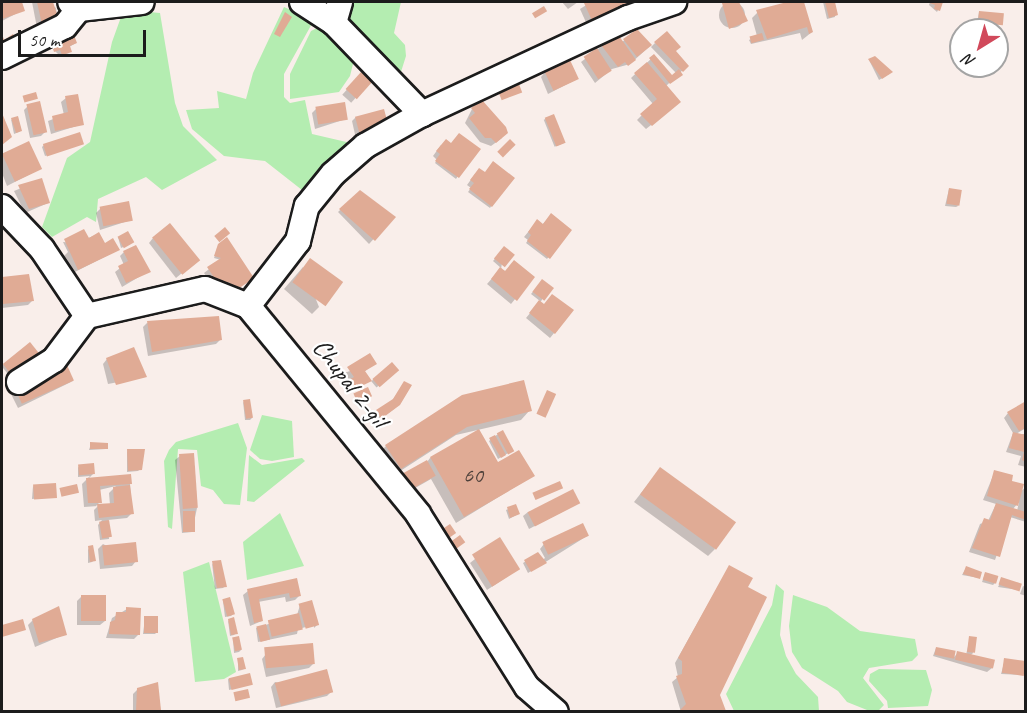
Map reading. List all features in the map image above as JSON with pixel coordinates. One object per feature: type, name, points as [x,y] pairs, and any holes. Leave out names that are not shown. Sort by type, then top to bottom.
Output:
[{"type":"street","points":[[2,57],[65,26],[74,5],[142,2]]},
{"type":"street","points":[[302,2],[337,12],[422,114]]},
{"type":"street","points":[[248,306],[298,241],[307,206],[333,174],[365,146],[422,114],[628,18],[674,2]]},
{"type":"street","points":[[2,207],[42,249],[87,316],[71,343],[54,360],[19,382]]},
{"type":"street","name":"Chupal 2-gil","points":[[87,316],[206,289],[248,306],[418,514],[527,687],[556,711]]},
{"type":"green space","points":[[347,2],[401,2],[394,33],[405,45],[406,56],[400,75],[349,24]]},
{"type":"green space","points":[[284,7],[314,20],[284,74],[284,97],[290,103],[305,100],[312,134],[355,144],[302,190],[265,161],[224,156],[192,129],[186,110],[219,108],[217,91],[246,99],[253,73]]},
{"type":"green space","points":[[128,10],[160,13],[175,103],[183,126],[217,160],[162,190],[146,177],[98,199],[96,222],[87,217],[52,237],[42,227],[67,158],[90,142],[112,42],[121,17]]},
{"type":"green space","points":[[319,27],[354,60],[350,76],[339,92],[290,99],[290,74],[311,31]]},
{"type":"green space","points":[[262,415],[292,421],[294,457],[272,461],[260,459],[250,450]]},
{"type":"green space","points":[[238,423],[247,448],[240,505],[224,504],[213,490],[201,486],[197,450],[178,449],[172,529],[168,527],[164,461],[169,450],[176,442]]},
{"type":"green space","points":[[249,455],[262,465],[302,458],[305,461],[254,502],[247,501]]},
{"type":"green space","points":[[280,513],[304,566],[247,580],[243,542]]},
{"type":"green space","points":[[209,562],[236,672],[224,679],[195,682],[183,572]]},
{"type":"green space","points":[[776,584],[784,591],[780,635],[786,656],[796,674],[818,697],[819,711],[734,711],[726,694],[772,605]]},
{"type":"green space","points":[[793,595],[827,607],[860,631],[915,639],[918,655],[912,661],[869,668],[863,678],[884,705],[879,710],[867,710],[847,702],[838,691],[802,668],[792,652],[789,626]]},
{"type":"green space","points":[[879,669],[926,670],[932,690],[928,706],[888,708],[887,701],[869,681],[870,674]]},
{"type":"building","points":[[22,2],[25,11],[2,19],[2,4]]},
{"type":"building","points":[[37,2],[53,2],[60,23],[43,29]]},
{"type":"building","points":[[639,2],[594,25],[584,3]]},
{"type":"building","points":[[739,2],[748,21],[729,29],[722,3]]},
{"type":"building","points":[[787,2],[804,2],[813,32],[809,34],[807,27],[767,39],[756,10]]},
{"type":"building","points":[[825,2],[835,2],[838,15],[829,18]]},
{"type":"building","points":[[927,2],[943,2],[940,11],[934,9],[935,5]]},
{"type":"building","points":[[544,6],[547,11],[535,18],[532,13]]},
{"type":"building","points":[[979,11],[1004,13],[1003,18],[978,18]]},
{"type":"building","points":[[285,12],[292,17],[280,37],[274,34]]},
{"type":"building","points":[[637,29],[652,45],[637,57],[623,39]]},
{"type":"building","points":[[667,31],[681,47],[676,51],[689,66],[683,72],[654,42]]},
{"type":"building","points":[[2,33],[4,40],[13,34],[18,41],[2,52]]},
{"type":"building","points":[[617,33],[636,60],[628,66],[625,62],[618,67],[601,45]]},
{"type":"building","points":[[762,33],[764,40],[751,43],[750,37]]},
{"type":"building","points":[[74,35],[77,43],[70,46],[72,52],[62,55],[60,50],[54,52],[51,43]]},
{"type":"building","points":[[597,48],[612,71],[598,79],[584,57]]},
{"type":"building","points":[[654,54],[672,75],[679,69],[683,75],[670,84],[649,58]]},
{"type":"building","points":[[875,56],[893,72],[882,79],[868,59]]},
{"type":"building","points":[[570,60],[579,79],[553,91],[545,72]]},
{"type":"building","points":[[647,62],[681,102],[652,126],[640,114],[657,99],[634,73]]},
{"type":"building","points":[[361,72],[372,82],[357,99],[346,89]]},
{"type":"building","points":[[519,84],[522,92],[502,100],[498,92]]},
{"type":"building","points":[[36,92],[38,99],[24,103],[23,96]]},
{"type":"building","points":[[78,94],[84,125],[55,131],[52,116],[68,112],[65,96]]},
{"type":"building","points":[[482,100],[506,127],[508,133],[496,143],[491,138],[485,138],[469,118],[475,113],[471,108]]},
{"type":"building","points":[[40,101],[47,132],[34,135],[26,104]]},
{"type":"building","points":[[345,102],[348,120],[318,124],[315,107]]},
{"type":"building","points":[[384,109],[389,128],[360,136],[355,117]]},
{"type":"building","points":[[2,113],[12,137],[2,145]]},
{"type":"building","points":[[554,114],[566,143],[556,146],[545,118]]},
{"type":"building","points":[[18,116],[22,131],[16,133],[11,118]]},
{"type":"building","points":[[80,132],[84,144],[47,156],[43,144]]},
{"type":"building","points":[[459,133],[481,149],[459,178],[435,161],[440,154],[436,151],[446,139],[451,143]]},
{"type":"building","points":[[510,139],[516,145],[503,157],[497,152]]},
{"type":"building","points":[[29,141],[42,169],[15,182],[2,154]]},
{"type":"building","points":[[493,161],[515,178],[492,207],[469,189],[474,183],[470,180],[479,168],[485,172]]},
{"type":"building","points":[[42,178],[50,203],[29,209],[18,185]]},
{"type":"building","points":[[949,188],[962,190],[959,206],[946,204]]},
{"type":"building","points":[[360,190],[396,217],[375,241],[339,209]]},
{"type":"building","points":[[129,201],[133,221],[103,226],[100,207]]},
{"type":"building","points":[[551,213],[572,230],[550,259],[527,241],[531,235],[528,232],[537,219],[543,224]]},
{"type":"building","points":[[170,223],[200,260],[182,275],[152,237]]},
{"type":"building","points":[[225,227],[230,233],[219,242],[214,236]]},
{"type":"building","points":[[84,229],[89,238],[99,232],[105,243],[113,238],[120,250],[78,270],[64,239]]},
{"type":"building","points":[[128,231],[134,242],[124,248],[118,237]]},
{"type":"building","points":[[227,237],[254,278],[235,291],[229,282],[221,288],[207,267],[221,258],[214,256],[218,244]]},
{"type":"building","points":[[136,245],[151,272],[126,283],[118,266],[128,261],[123,251]]},
{"type":"building","points":[[504,246],[515,255],[505,267],[494,258]]},
{"type":"building","points":[[310,258],[343,282],[326,306],[292,282]]},
{"type":"building","points":[[514,260],[535,277],[517,301],[491,279],[500,267],[505,271]]},
{"type":"building","points":[[29,274],[34,301],[3,304],[2,277]]},
{"type":"building","points":[[542,279],[554,288],[544,301],[532,292]]},
{"type":"building","points":[[552,294],[574,310],[555,334],[529,313],[539,300],[544,304]]},
{"type":"building","points":[[219,316],[222,340],[152,352],[147,321]]},
{"type":"building","points":[[30,342],[39,353],[12,375],[3,364]]},
{"type":"building","points":[[134,347],[147,377],[116,385],[106,358]]},
{"type":"building","points":[[370,353],[377,364],[365,371],[372,381],[351,391],[345,382],[354,377],[347,367]]},
{"type":"building","points":[[392,362],[399,370],[380,387],[372,379]]},
{"type":"building","points":[[67,365],[74,381],[22,404],[15,388]]},
{"type":"building","points":[[524,380],[532,411],[467,427],[401,469],[385,445],[462,395]]},
{"type":"building","points":[[404,381],[412,385],[400,405],[381,419],[376,410],[393,399]]},
{"type":"building","points":[[368,387],[372,396],[357,403],[353,394]]},
{"type":"building","points":[[547,390],[556,394],[546,418],[536,414]]},
{"type":"building","points":[[250,399],[253,418],[246,419],[243,400]]},
{"type":"building","points":[[1026,401],[1026,428],[1019,431],[1007,412]]},
{"type":"building","points":[[479,429],[498,462],[519,450],[535,476],[464,517],[430,457]]},
{"type":"building","points":[[503,430],[514,451],[508,454],[497,433]]},
{"type":"building","points":[[1013,432],[1026,435],[1026,462],[1022,460],[1024,452],[1009,448]]},
{"type":"building","points":[[495,435],[506,455],[501,458],[489,438]]},
{"type":"building","points":[[90,442],[108,443],[108,449],[90,449]]},
{"type":"building","points":[[127,449],[145,449],[142,470],[128,471]]},
{"type":"building","points":[[194,453],[198,508],[183,509],[179,454]]},
{"type":"building","points":[[427,460],[436,476],[408,491],[399,476]]},
{"type":"building","points":[[94,463],[95,474],[79,475],[78,464]]},
{"type":"building","points":[[660,467],[736,522],[716,550],[640,495]]},
{"type":"building","points":[[994,470],[1013,475],[1012,481],[1024,484],[1018,506],[987,496]]},
{"type":"building","points":[[131,474],[132,484],[100,486],[102,503],[88,503],[86,478]]},
{"type":"building","points":[[560,481],[563,488],[536,500],[532,493]]},
{"type":"building","points":[[56,483],[57,498],[34,500],[33,485]]},
{"type":"building","points":[[77,484],[79,493],[61,497],[59,488]]},
{"type":"building","points":[[130,485],[134,514],[99,518],[97,504],[114,503],[113,487]]},
{"type":"building","points":[[573,489],[580,503],[535,526],[528,512]]},
{"type":"building","points":[[996,503],[1026,512],[1026,520],[1012,515],[1000,557],[972,548],[984,518],[990,520]]},
{"type":"building","points":[[516,504],[520,514],[510,518],[507,507]]},
{"type":"building","points":[[183,511],[195,511],[195,532],[183,532]]},
{"type":"building","points":[[109,520],[112,537],[102,538],[99,522]]},
{"type":"building","points":[[583,523],[589,536],[548,555],[542,542]]},
{"type":"building","points":[[450,524],[456,533],[445,541],[438,532]]},
{"type":"building","points":[[460,535],[465,542],[454,551],[449,543]]},
{"type":"building","points":[[500,537],[520,569],[492,587],[472,554]]},
{"type":"building","points":[[136,542],[138,562],[104,565],[102,546]]},
{"type":"building","points":[[93,545],[96,561],[90,562],[88,546]]},
{"type":"building","points":[[538,552],[547,563],[531,572],[524,560]]},
{"type":"building","points":[[221,560],[227,587],[217,588],[212,561]]},
{"type":"building","points":[[729,565],[753,578],[748,587],[767,597],[720,695],[726,711],[679,711],[686,704],[676,676],[682,674],[682,661],[678,658]]},
{"type":"building","points":[[966,566],[982,572],[980,579],[963,574]]},
{"type":"building","points":[[985,572],[998,576],[996,584],[983,580]]},
{"type":"building","points":[[1001,577],[1022,584],[1019,591],[999,585]]},
{"type":"building","points":[[297,578],[301,596],[290,598],[289,593],[259,599],[263,621],[254,623],[247,589]]},
{"type":"building","points":[[81,595],[106,595],[106,621],[81,621]]},
{"type":"building","points":[[230,597],[235,614],[227,617],[222,599]]},
{"type":"building","points":[[312,600],[319,625],[306,629],[299,604]]},
{"type":"building","points":[[59,606],[67,635],[39,643],[32,619]]},
{"type":"building","points":[[126,607],[141,608],[140,635],[109,634],[110,622],[115,620],[116,612],[126,612]]},
{"type":"building","points":[[299,613],[303,630],[272,637],[268,620]]},
{"type":"building","points":[[144,616],[158,616],[158,633],[144,633]]},
{"type":"building","points":[[234,617],[238,634],[231,635],[228,619]]},
{"type":"building","points":[[23,619],[26,630],[2,637],[2,625]]},
{"type":"building","points":[[266,624],[270,639],[260,642],[256,627]]},
{"type":"building","points":[[239,636],[242,650],[235,651],[232,637]]},
{"type":"building","points":[[969,636],[977,637],[975,653],[967,652]]},
{"type":"building","points":[[313,643],[315,664],[266,668],[264,647]]},
{"type":"building","points":[[936,647],[956,651],[954,659],[934,655]]},
{"type":"building","points":[[957,651],[995,660],[993,669],[955,660]]},
{"type":"building","points":[[243,657],[246,669],[239,670],[237,658]]},
{"type":"building","points":[[1004,658],[1026,661],[1024,676],[1002,673]]},
{"type":"building","points":[[327,669],[333,692],[281,706],[275,683]]},
{"type":"building","points":[[250,673],[253,685],[232,690],[229,678]]},
{"type":"building","points":[[158,682],[161,710],[136,711],[137,688]]},
{"type":"building","points":[[248,689],[250,698],[235,701],[233,692]]}]
